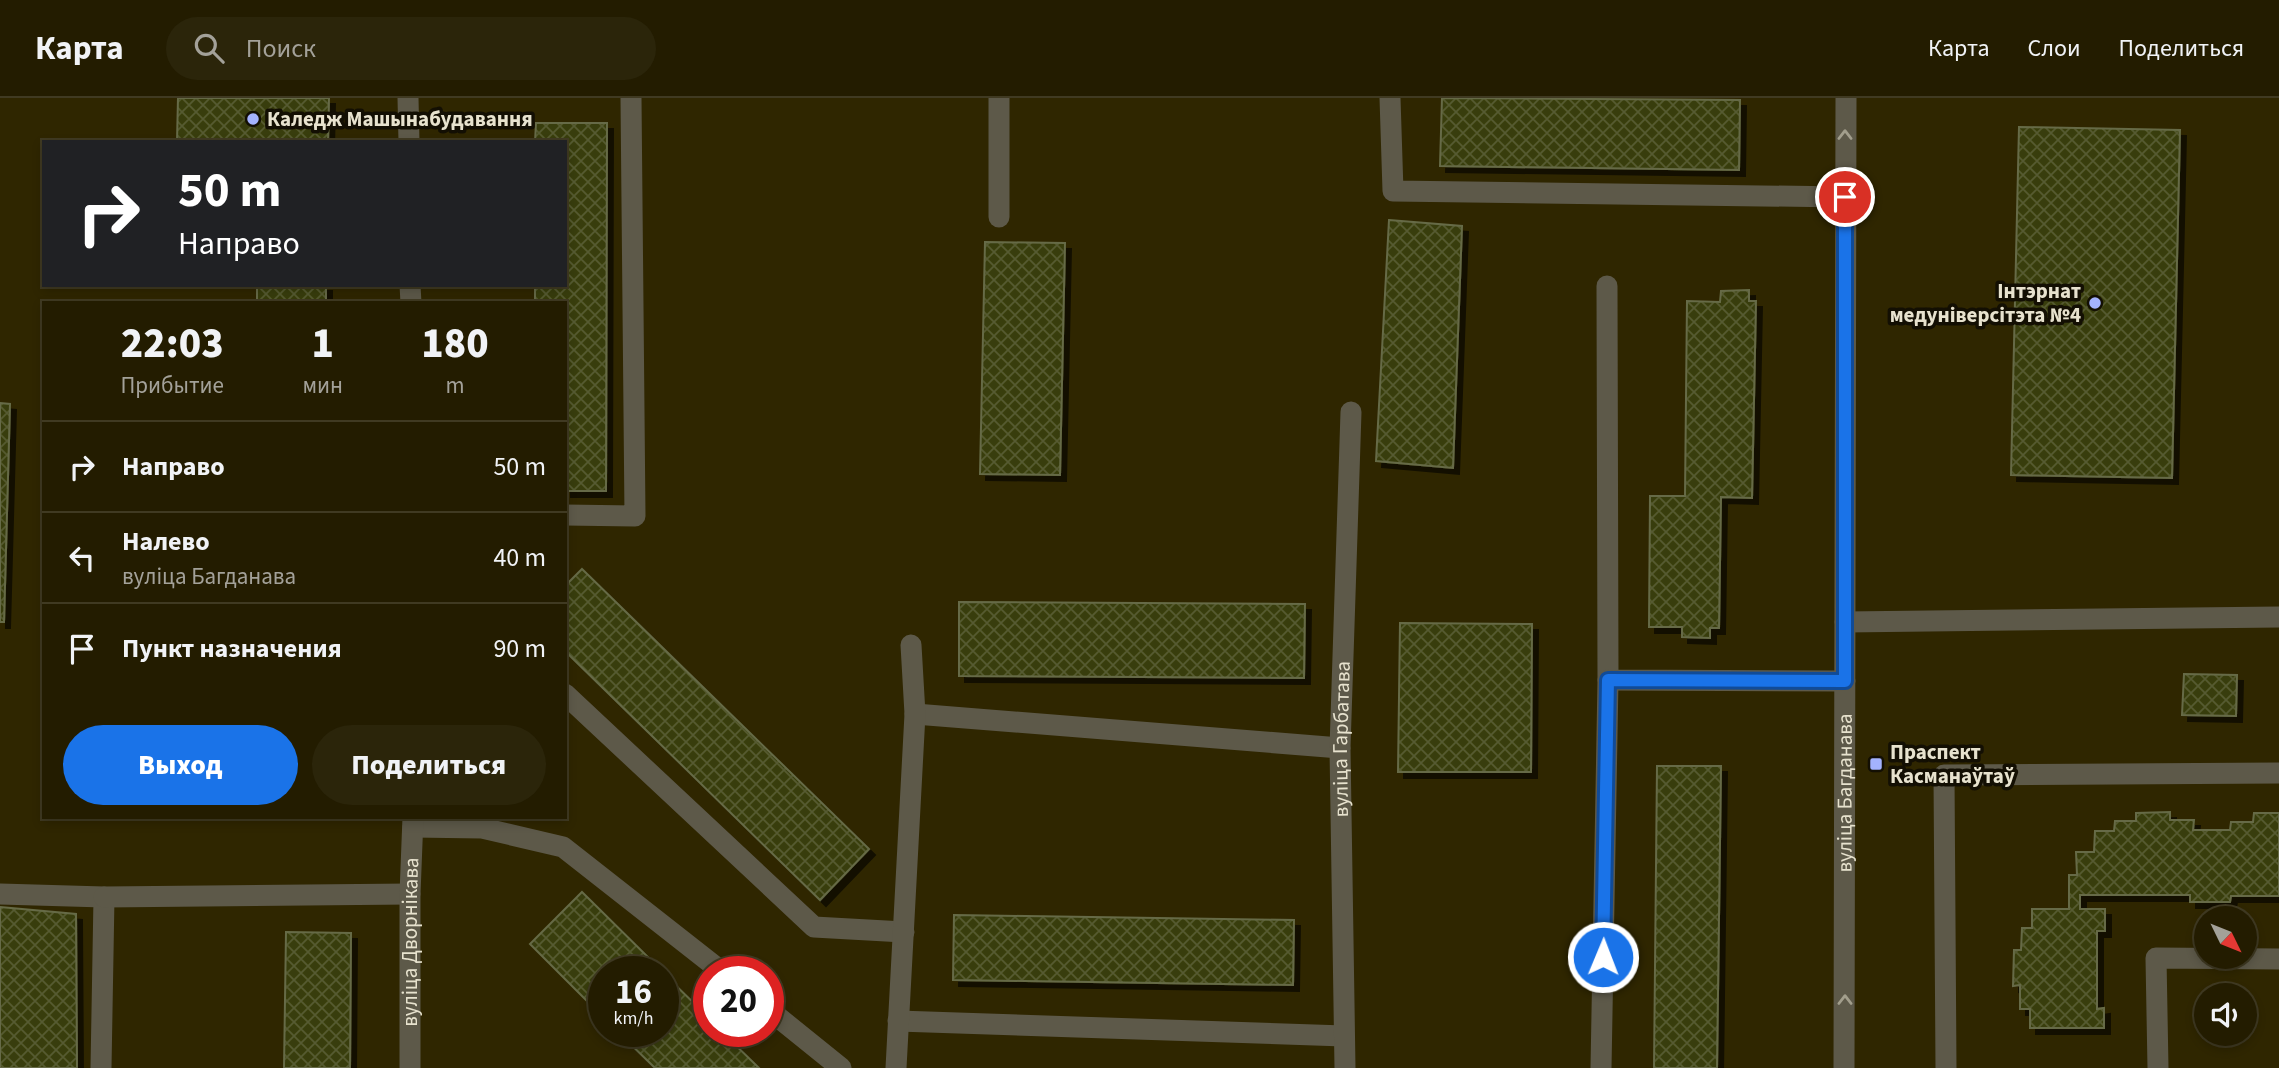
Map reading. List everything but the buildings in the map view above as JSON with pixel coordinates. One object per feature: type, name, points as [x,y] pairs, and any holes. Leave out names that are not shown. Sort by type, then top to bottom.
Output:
[{"type":"street","points":[[408,98],[409,140]]},
{"type":"street","points":[[567,515],[635,516],[631,98]]},
{"type":"street","points":[[999,98],[999,217]]},
{"type":"street","points":[[1390,98],[1393,191],[1845,197]]},
{"type":"street","name":"вуліца Багданава","points":[[1844,1068],[1846,98]]},
{"type":"street","points":[[1601,1068],[1608,680],[1607,286]]},
{"type":"street","name":"вуліца Гарбатава","points":[[1345,1068],[1340,748],[1351,412]]},
{"type":"street","points":[[1845,622],[2279,617]]},
{"type":"street","points":[[897,1068],[915,715],[911,645]]},
{"type":"street","points":[[1608,680],[1845,681]]},
{"type":"street","points":[[567,696],[814,927],[904,932]]},
{"type":"street","points":[[915,715],[1340,748]]},
{"type":"street","points":[[1946,1068],[1944,775],[2279,773]]},
{"type":"street","points":[[413,822],[482,828],[563,847],[702,956]]},
{"type":"street","name":"вуліца Дворнікава","points":[[410,1068],[410,894],[413,822]]},
{"type":"street","points":[[0,894],[104,897],[410,894]]},
{"type":"street","points":[[101,1068],[104,897]]},
{"type":"street","points":[[2158,1068],[2156,958],[2279,959]]},
{"type":"street","points":[[898,1021],[1344,1036]]},
{"type":"street","points":[[784,1022],[841,1068]]},
{"type":"place","name":"Каледж Машынабудавання","points":[[253,119]]},
{"type":"place","name":"Інтэрнат медуніверсітэта №4","points":[[2095,303]]},
{"type":"place","name":"Праспект Касманаўтаў","points":[[1876,764]]},
{"type":"route","points":[[1603,957],[1608,680],[1845,681],[1845,197]]}]
